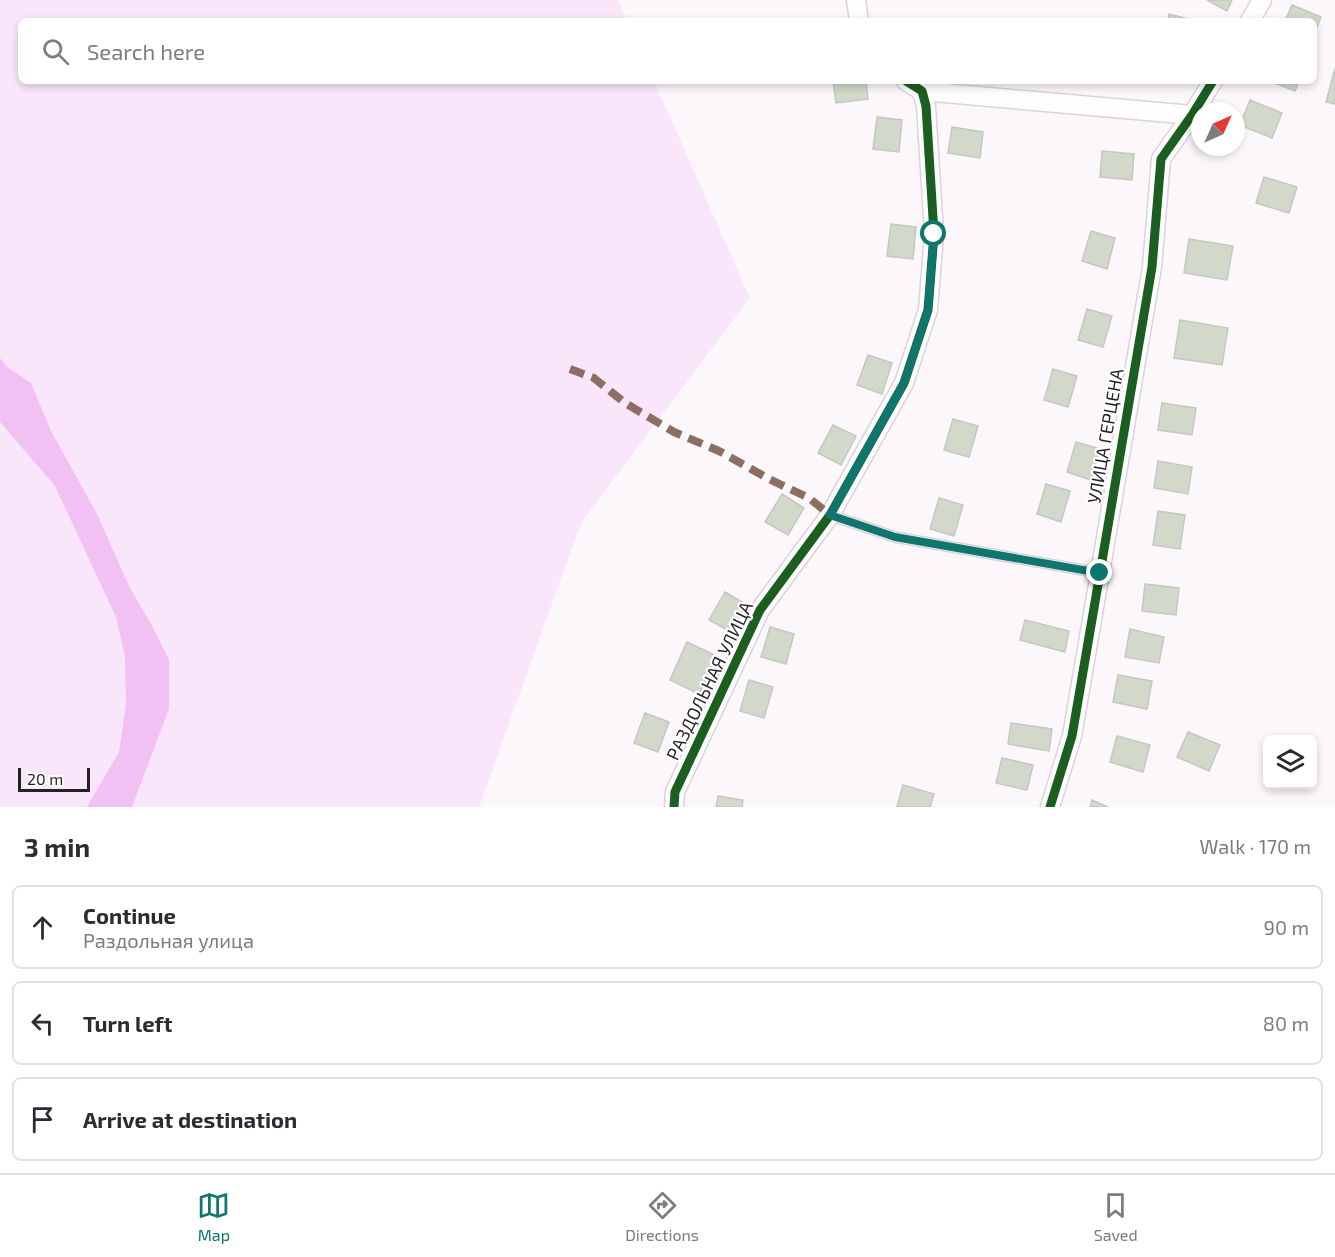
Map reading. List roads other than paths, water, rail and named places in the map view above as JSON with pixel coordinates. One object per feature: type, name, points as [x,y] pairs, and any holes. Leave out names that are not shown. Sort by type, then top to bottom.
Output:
[{"type":"street","points":[[856,0],[859,18]]},
{"type":"street","points":[[1252,18],[1262,0]]},
{"type":"street","points":[[911,84],[922,91],[1191,115]]},
{"type":"street","name":"УЛИЦА ГЕРЦЕНА","points":[[1200,102],[1211,84]]},
{"type":"street","name":"РАЗДОЛЬНАЯ УЛИЦА","points":[[674,807],[675,792],[760,610],[830,515],[904,383],[928,310],[934,234],[926,105],[922,91]]},
{"type":"street","name":"УЛИЦА ГЕРЦЕНА","points":[[1050,807],[1072,736],[1100,573],[1152,267],[1161,159],[1191,116]]},
{"type":"lane","points":[[830,515],[895,537],[1100,573]]}]
